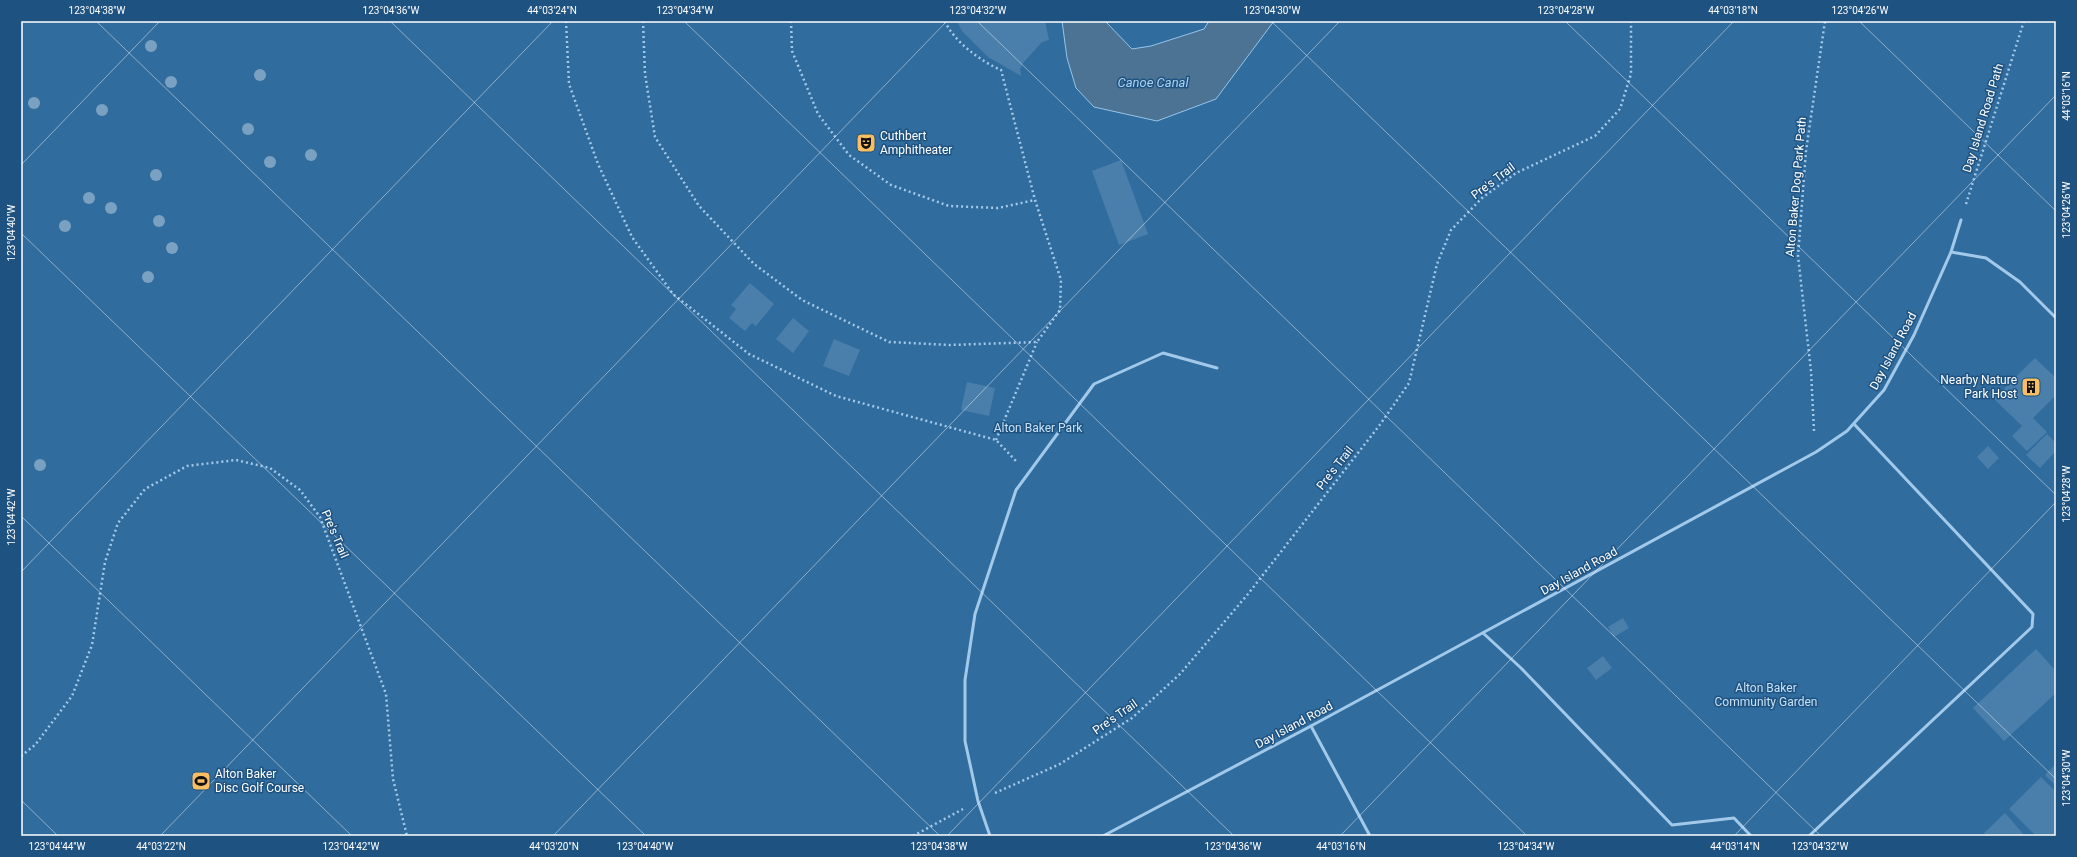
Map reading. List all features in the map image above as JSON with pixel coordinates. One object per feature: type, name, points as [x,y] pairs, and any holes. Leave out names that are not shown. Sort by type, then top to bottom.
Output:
[{"type":"lane","name":"Day Island Road","points":[[1103,836],[1483,634],[1816,452],[1847,431],[1884,390],[1914,335],[1951,252],[1961,220]]},
{"type":"lane","points":[[1951,252],[1986,258],[2020,282],[2056,318]]},
{"type":"lane","points":[[990,836],[978,801],[965,741],[965,680],[975,614],[1016,490],[1094,384],[1163,353],[1217,368]]},
{"type":"lane","points":[[1809,836],[2032,627],[2033,614],[1854,424]]},
{"type":"lane","points":[[1483,634],[1521,668],[1672,825],[1734,818],[1751,836]]},
{"type":"lane","points":[[1311,726],[1370,836]]},
{"type":"path","points":[[566,21],[570,84],[598,164],[632,237],[673,294],[749,354],[836,396],[996,440],[1017,462],[1016,490]]},
{"type":"path","points":[[643,21],[645,74],[655,137],[699,206],[754,264],[802,300],[889,342],[950,345],[1037,342]]},
{"type":"path","points":[[790,21],[792,51],[818,114],[849,155],[891,185],[949,206],[998,208],[1035,200]]},
{"type":"path","points":[[945,21],[964,45],[986,64],[1000,70],[1035,200],[1061,280],[1060,310],[1037,342],[996,440]]},
{"type":"path","name":"Pre's Trail","points":[[913,836],[978,801],[1060,764],[1132,718],[1180,674],[1248,594],[1379,426],[1409,384],[1437,264],[1451,230],[1482,198],[1516,173],[1595,136],[1620,109],[1630,74],[1631,21]]},
{"type":"path","name":"Alton Baker Dog Park Path","points":[[1816,452],[1811,371],[1798,256],[1806,151],[1825,21]]},
{"type":"path","name":"Day Island Road Path","points":[[1961,220],[2024,21]]},
{"type":"path","name":"Pre's Trail","points":[[21,756],[35,745],[72,696],[92,645],[105,562],[118,523],[145,489],[187,466],[236,460],[270,468],[300,490],[320,517],[386,694],[393,779],[407,836]]},
{"type":"green space","name":"Alton Baker Park","points":[[21,21],[2056,21],[2056,836],[21,836]]},
{"type":"water","name":"Canoe Canal","points":[[1062,21],[1105,21],[1132,49],[1151,46],[1204,29],[1209,21],[1274,21],[1216,99],[1157,121],[1094,107],[1076,88],[1067,58]]},
{"type":"building","points":[[957,21],[1045,21],[1049,40],[1042,42],[1023,63],[1020,69],[1021,76],[988,57],[962,31]]},
{"type":"building","points":[[1121,160],[1148,234],[1119,245],[1092,171]]},
{"type":"building","points":[[750,283],[774,304],[756,326],[752,323],[745,331],[729,318],[736,309],[731,305]]},
{"type":"building","points":[[793,318],[809,331],[793,353],[776,339]]},
{"type":"building","points":[[834,339],[860,350],[849,376],[823,366]]},
{"type":"building","name":"Nearby Nature Park Host","points":[[2035,358],[2056,378],[2056,395],[2033,418],[2047,432],[2027,451],[2012,436],[2022,426],[1994,399]]},
{"type":"building","points":[[967,382],[995,388],[989,416],[961,410]]},
{"type":"building","points":[[2047,434],[2056,443],[2056,451],[2040,468],[2026,455]]},
{"type":"building","points":[[1988,446],[1999,458],[1988,469],[1977,457]]},
{"type":"building","points":[[1623,618],[1629,628],[1614,637],[1608,627]]},
{"type":"building","points":[[2036,649],[2056,671],[2056,693],[2004,741],[1973,708]]},
{"type":"building","points":[[1603,656],[1612,668],[1596,680],[1587,668]]},
{"type":"building","points":[[2056,764],[2056,786],[2045,775]]},
{"type":"building","points":[[2041,777],[2056,792],[2056,836],[2036,836],[2009,809]]},
{"type":"building","points":[[2005,813],[2025,836],[1987,836],[1984,833]]},
{"type":"place","name":"Cuthbert Amphitheater","points":[[866,143]]},
{"type":"place","name":"Nearby Nature Park Host","points":[[2031,387]]},
{"type":"place","name":"Alton Baker Disc Golf Course","points":[[201,781]]},
{"type":"park label","name":"Alton Baker Community Garden","points":[[1766,695]]}]
